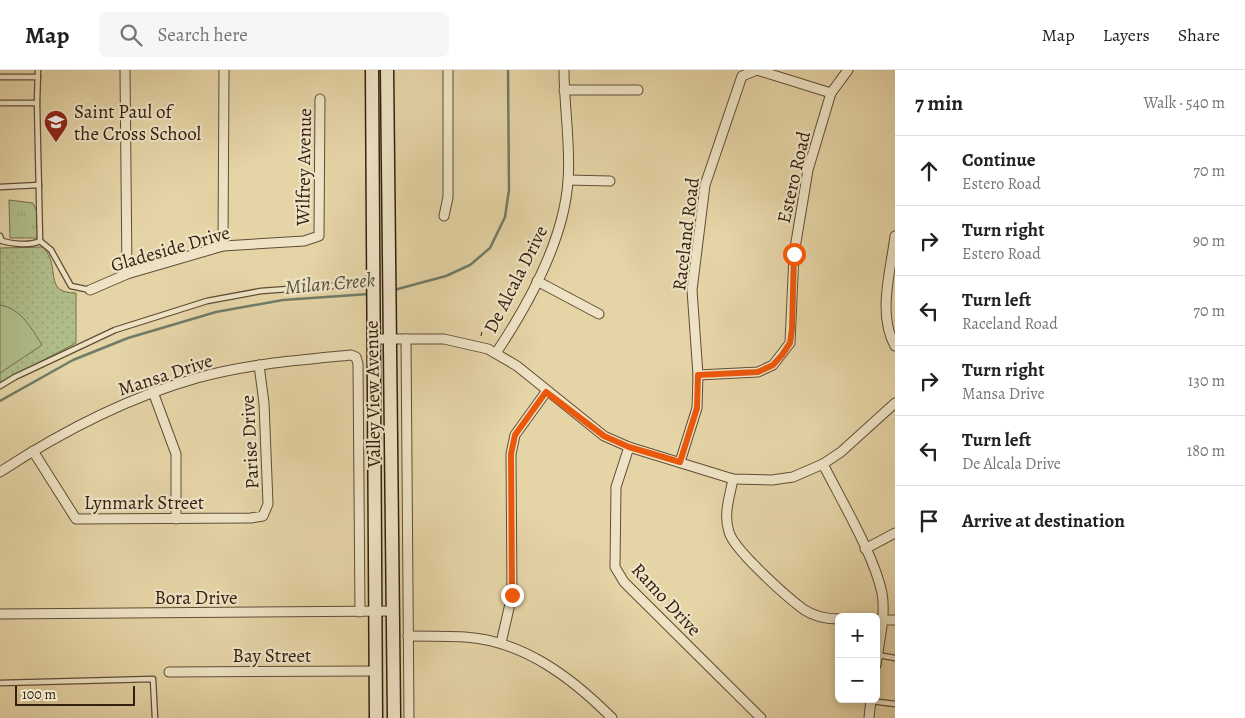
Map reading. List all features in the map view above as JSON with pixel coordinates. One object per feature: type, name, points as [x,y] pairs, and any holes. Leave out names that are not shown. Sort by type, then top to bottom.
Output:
[{"type":"main road","name":"Valley View Avenue","points":[[372,70],[376,718]]},
{"type":"main road","name":"Valley View Avenue","points":[[387,70],[394,718]]},
{"type":"street","points":[[125,70],[127,274]]},
{"type":"street","points":[[224,70],[224,246]]},
{"type":"street","points":[[444,216],[448,197],[448,70]]},
{"type":"street","name":"De Alcala Drive","points":[[496,352],[537,282],[562,220],[568,180],[564,70]]},
{"type":"street","name":"Raceland Road","points":[[680,462],[697,408],[698,375],[692,290],[705,185],[742,76],[757,70],[831,93]]},
{"type":"street","name":"Estero Road","points":[[698,375],[758,372],[773,365],[790,343],[794,254],[808,170],[831,93],[848,70]]},
{"type":"street","points":[[564,90],[638,90]]},
{"type":"street","name":"Wilfrey Avenue","points":[[319,236],[320,99]]},
{"type":"street","points":[[568,180],[610,181]]},
{"type":"street","name":"Gladeside Drive","points":[[90,290],[127,274],[224,246],[304,241],[319,236]]},
{"type":"street","points":[[895,236],[894,259],[886,309],[887,325],[895,346]]},
{"type":"street","points":[[537,282],[599,314]]},
{"type":"street","name":"Valley View Avenue","points":[[406,339],[409,718]]},
{"type":"street","points":[[374,340],[459,341],[496,352],[517,366],[546,392],[604,436],[629,447],[733,479],[772,480],[793,477],[823,464],[841,452],[895,403]]},
{"type":"street","name":"Mansa Drive","points":[[0,472],[96,415],[153,392],[198,377],[259,365],[351,354],[356,357]]},
{"type":"street","name":"Valley View Avenue","points":[[356,357],[358,364],[360,612]]},
{"type":"street","name":"Parise Drive","points":[[259,365],[264,403],[268,504],[262,516]]},
{"type":"street","points":[[153,392],[176,454],[176,519]]},
{"type":"street","points":[[501,643],[512,595],[511,454],[515,435],[546,392]]},
{"type":"street","name":"Ramo Drive","points":[[629,447],[616,487],[615,568],[624,582],[761,718]]},
{"type":"street","name":"Lynmark Street","points":[[33,451],[76,520],[262,516]]},
{"type":"street","points":[[823,464],[865,549],[882,594],[880,613]]},
{"type":"street","points":[[733,479],[726,513],[729,532],[742,552],[804,610],[826,619],[835,619]]},
{"type":"street","points":[[865,549],[895,533]]},
{"type":"street","name":"Bora Drive","points":[[0,614],[393,612]]},
{"type":"street","points":[[880,620],[895,620]]},
{"type":"street","points":[[408,636],[467,637],[501,643],[535,657],[557,670],[612,718]]},
{"type":"street","name":"Bay Street","points":[[169,672],[376,671]]},
{"type":"street","points":[[869,718],[871,703]]},
{"type":"lane","points":[[38,70],[40,241],[51,250],[70,286],[90,290]]},
{"type":"lane","points":[[0,77],[38,77]]},
{"type":"lane","points":[[0,103],[37,103]]},
{"type":"lane","points":[[0,187],[39,185]]},
{"type":"lane","points":[[0,236],[2,241],[10,244],[36,243],[40,241]]},
{"type":"lane","points":[[0,386],[15,377],[115,330],[207,301],[270,290],[373,291]]},
{"type":"lane","points":[[880,655],[895,658]]},
{"type":"lane","points":[[0,683],[152,678],[155,718]]},
{"type":"lane","points":[[880,702],[895,704]]},
{"type":"path","points":[[481,336],[482,331]]},
{"type":"green space","points":[[9,200],[33,203],[37,212],[37,238],[10,238]]},
{"type":"green space","points":[[43,247],[48,255],[59,289],[76,293],[76,343],[0,383],[0,248]]},
{"type":"green space","points":[[0,305],[8,307],[20,315],[30,326],[42,345],[0,373]]},
{"type":"waterway","name":"Milan Creek","points":[[394,290],[446,276],[470,265],[490,248],[505,217],[509,190],[508,70]]},
{"type":"waterway","name":"Milan Creek","points":[[0,401],[73,360],[128,338],[216,312],[283,300],[369,294]]},
{"type":"place","name":"Saint Paul of the Cross School","points":[[56,143]]},
{"type":"route","points":[[512,595],[511,454],[515,435],[546,392],[604,436],[629,447],[680,462],[697,408],[698,375],[758,372],[773,365],[790,343],[794,254]]}]
